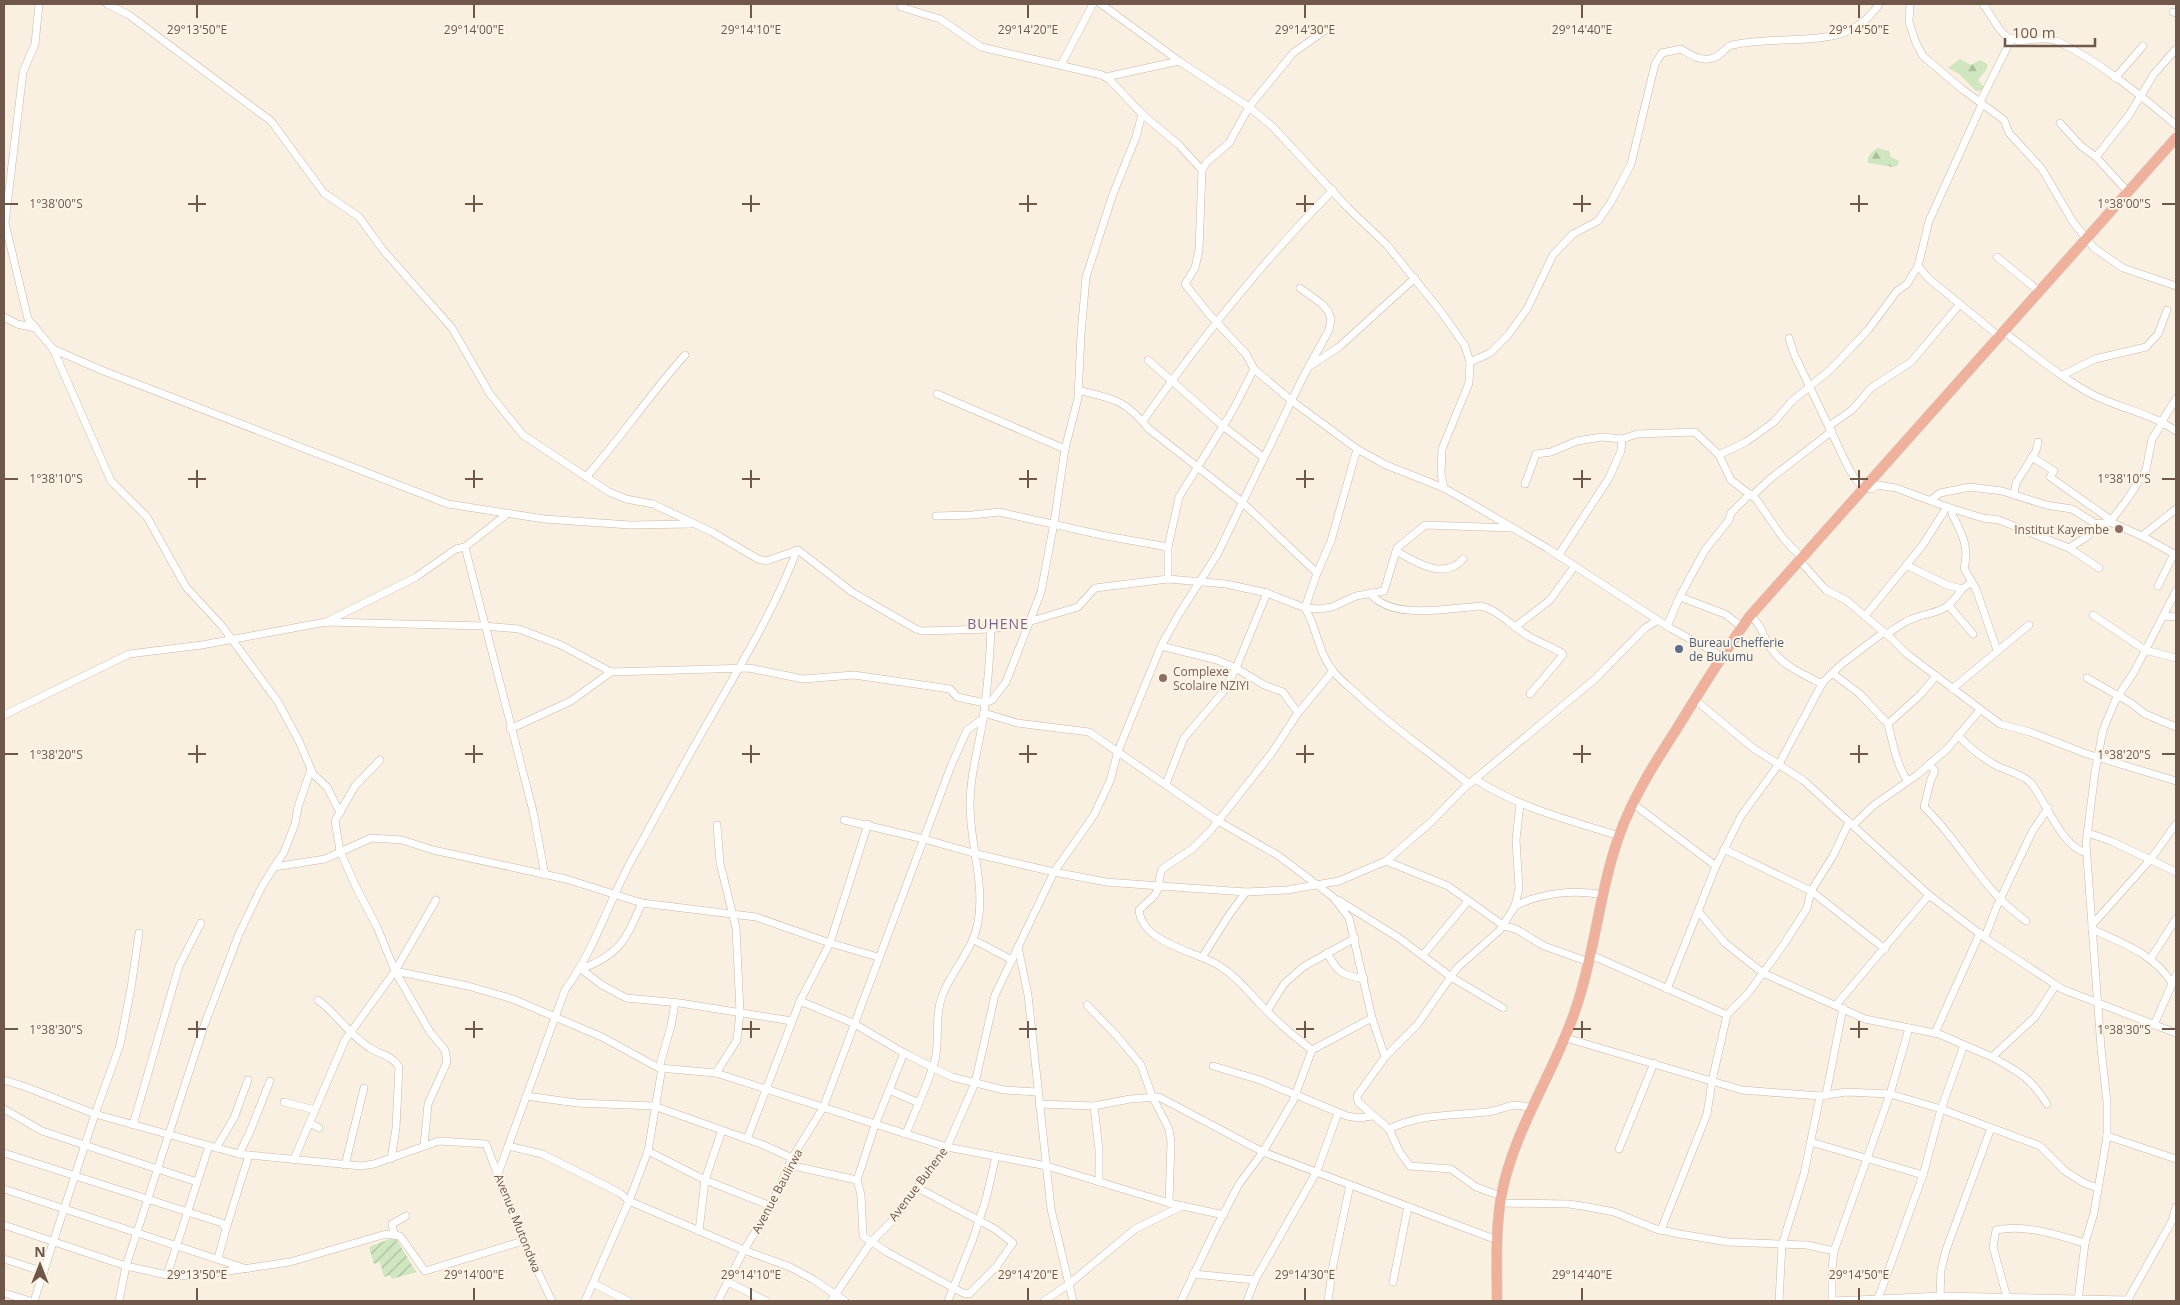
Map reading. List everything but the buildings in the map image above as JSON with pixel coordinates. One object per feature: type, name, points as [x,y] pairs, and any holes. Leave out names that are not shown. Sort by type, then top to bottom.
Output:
[{"type":"highway","points":[[1497,1301],[1497,1240],[1500,1200],[1515,1146],[1566,1038],[1590,959],[1619,836],[1638,790],[1721,656],[1750,616],[2176,138]]},
{"type":"street","points":[[39,4],[35,44],[24,72],[5,223],[28,319],[53,349],[111,481],[147,517],[186,587],[232,640],[278,702],[299,741],[310,769],[327,787],[340,813]]},
{"type":"street","points":[[107,4],[129,15],[270,119],[324,193],[356,214],[383,250],[452,328],[490,394],[518,430],[609,492],[653,504],[695,524],[761,561],[797,550]]},
{"type":"street","points":[[1061,65],[1093,4]]},
{"type":"street","points":[[1101,4],[1179,61],[1248,107],[1273,127],[1348,208],[1387,245],[1465,346],[1470,362],[1469,383],[1442,449],[1441,468],[1444,488]]},
{"type":"street","points":[[1470,362],[1490,353],[1508,335],[1527,309],[1553,255],[1573,234],[1598,221],[1611,202],[1631,164],[1655,64],[1662,53],[1681,49],[1696,58],[1714,58],[1730,46],[1770,40],[1837,35],[1856,27],[1872,14],[1879,4]]},
{"type":"street","points":[[1910,4],[1909,22],[1916,43],[1923,56],[2004,120],[2008,132],[2042,169],[2074,222],[2087,239],[2104,256],[2123,268],[2176,286]]},
{"type":"street","points":[[1983,4],[2006,36],[2012,38],[2055,39],[2091,60],[2176,125]]},
{"type":"street","points":[[901,7],[940,19],[981,47],[1106,77],[1179,61]]},
{"type":"street","points":[[1327,29],[1296,50],[1248,107],[1229,142],[1207,162],[1202,170],[1199,250],[1195,268],[1184,284],[1246,354],[1254,369],[1292,401],[1357,450],[1386,465],[1444,488],[1558,556],[1667,626],[1721,656]]},
{"type":"street","points":[[1719,455],[1746,442],[1774,422],[1792,401],[1830,370],[1868,330],[1893,296],[1906,284],[1918,266],[1929,221],[2012,38]]},
{"type":"street","points":[[2115,78],[2143,46]]},
{"type":"street","points":[[2096,157],[2141,97],[2154,74],[2176,49]]},
{"type":"street","points":[[1106,77],[1141,110],[1142,114],[1179,145],[1202,170]]},
{"type":"street","points":[[4,715],[129,654],[151,653],[232,640],[326,622],[484,626],[519,629],[561,645],[611,672],[749,668],[803,679],[854,675],[950,689],[957,697],[985,703],[992,700],[1006,682],[1041,592],[1065,449],[1076,406],[1080,334],[1086,278],[1113,194],[1136,137],[1142,114]]},
{"type":"street","points":[[2060,123],[2081,146],[2096,157],[2128,192]]},
{"type":"street","points":[[1142,421],[1171,380],[1256,273],[1333,190]]},
{"type":"street","points":[[1997,258],[2040,292]]},
{"type":"street","points":[[1918,266],[1928,278],[1960,304],[2063,376],[2102,399],[2162,421],[2176,431]]},
{"type":"street","points":[[1308,367],[1339,347],[1414,278]]},
{"type":"street","name":"Avenue Buhene","points":[[832,1298],[871,1242],[895,1218],[947,1147],[975,1083],[995,995],[1054,872],[1094,815],[1110,781],[1118,751],[1161,646],[1218,553],[1308,367],[1329,330],[1331,319],[1322,304],[1300,288]]},
{"type":"street","points":[[1667,626],[1705,550],[1729,520],[1731,513],[1852,410],[1871,388],[1911,362],[1960,304]]},
{"type":"street","points":[[2063,376],[2095,359],[2146,347],[2158,334],[2167,310]]},
{"type":"street","points":[[4,317],[17,324],[36,328]]},
{"type":"street","points":[[1789,338],[1794,354],[1830,429],[1856,480],[1864,487],[1871,489],[1877,485],[1896,488],[1950,508],[1983,518],[1999,520],[2069,548],[2099,568]]},
{"type":"street","points":[[53,349],[101,370],[448,504],[544,519],[630,525],[695,524]]},
{"type":"street","points":[[586,477],[684,355]]},
{"type":"street","points":[[1148,360],[1223,426],[1264,458]]},
{"type":"street","points":[[1168,579],[1168,547],[1179,497],[1199,468],[1254,369]]},
{"type":"street","points":[[1078,390],[1120,401],[1149,429],[1242,502],[1285,545],[1317,573]]},
{"type":"street","points":[[937,394],[1065,449]]},
{"type":"street","points":[[1931,500],[1940,493],[1970,487],[2002,491],[2046,505],[2072,509],[2096,524],[2110,521],[2126,501],[2146,470],[2152,439],[2176,399]]},
{"type":"street","points":[[1525,484],[1536,454],[1551,452],[1585,440],[1602,437],[1622,439],[1637,434],[1695,432],[1719,455],[1731,480],[1761,504],[1783,538],[1826,590],[1846,600],[1907,654],[1980,710],[2000,724],[2030,732],[2099,757],[2176,781]]},
{"type":"street","points":[[1558,556],[1609,478],[1621,451],[1622,439]]},
{"type":"street","points":[[2014,495],[2016,483],[2032,457],[2038,442]]},
{"type":"street","points":[[1305,608],[1317,573],[1332,541],[1357,450]]},
{"type":"street","points":[[2032,457],[2054,471],[2050,478],[2110,521],[2175,554],[2158,586]]},
{"type":"street","points":[[2072,509],[2078,497]]},
{"type":"street","points":[[1865,616],[1950,508]]},
{"type":"street","points":[[1950,508],[1967,548],[1964,568],[1972,582],[1997,650]]},
{"type":"street","points":[[2142,536],[2176,509]]},
{"type":"street","points":[[936,516],[1000,512],[1106,536],[1168,547]]},
{"type":"street","points":[[326,622],[416,576],[456,549],[465,547],[508,513]]},
{"type":"street","points":[[2069,548],[2088,536],[2096,524]]},
{"type":"street","points":[[797,550],[818,564],[852,592],[916,630],[951,631],[991,629],[1028,622],[1078,607],[1095,588],[1168,579],[1201,581],[1267,593],[1305,608],[1326,609],[1350,598],[1370,593],[1382,593],[1386,588],[1396,551],[1424,525],[1512,528]]},
{"type":"street","points":[[465,547],[510,729],[533,811],[546,875]]},
{"type":"street","points":[[498,1174],[565,990],[581,969],[635,853],[662,808],[690,753],[740,669],[785,583],[797,550]]},
{"type":"street","points":[[1396,551],[1422,565],[1442,570],[1460,563],[1463,559]]},
{"type":"street","points":[[1906,565],[1947,585],[1962,589]]},
{"type":"street","points":[[1515,628],[1550,600],[1574,567]]},
{"type":"street","points":[[1667,989],[1724,849],[1741,816],[1779,764],[1822,684],[1832,673],[1885,633],[1907,621],[1945,610],[1962,589],[1972,582]]},
{"type":"street","points":[[2078,1301],[2085,1243],[2094,1213],[2107,1136],[2108,1102],[2101,1048],[2087,853],[2095,772],[2103,730],[2119,696],[2146,650],[2176,591]]},
{"type":"street","points":[[1166,784],[1184,738],[1224,692],[1267,593]]},
{"type":"street","points":[[1370,593],[1376,601],[1384,605],[1420,611],[1481,606],[1490,608],[1515,628],[1562,652],[1563,655],[1530,694]]},
{"type":"street","points":[[1680,597],[1725,614],[1742,627]]},
{"type":"street","points":[[1949,606],[1973,634]]},
{"type":"street","points":[[1305,608],[1312,619],[1317,641],[1333,671],[1383,717],[1469,784]]},
{"type":"street","points":[[2092,615],[2146,650],[2176,658]]},
{"type":"street","points":[[1750,616],[1759,622],[1766,642],[1786,666],[1808,674],[1822,684]]},
{"type":"street","points":[[2164,616],[2176,617]]},
{"type":"street","points":[[844,820],[868,824],[973,853],[1106,882],[1246,892],[1286,890],[1339,881],[1386,861],[1431,822],[1469,784],[1595,679],[1646,628],[1658,620]]},
{"type":"street","points":[[1952,689],[2029,625]]},
{"type":"street","points":[[906,1134],[936,1058],[936,1019],[942,996],[959,963],[974,940],[980,901],[979,878],[973,853],[970,805],[972,772],[984,716],[991,629]]},
{"type":"street","points":[[1161,646],[1217,660],[1236,668],[1264,685],[1283,692],[1298,713]]},
{"type":"street","points":[[1312,1050],[1292,1036],[1238,980],[1219,965],[1203,956],[1175,947],[1161,939],[1143,923],[1140,917],[1140,908],[1154,896],[1160,886],[1159,880],[1162,869],[1192,849],[1218,821],[1271,754],[1298,713],[1333,671]]},
{"type":"street","points":[[510,729],[571,701],[611,672]]},
{"type":"street","points":[[1832,673],[1860,694],[1888,724],[1897,760],[1908,781]]},
{"type":"street","points":[[1888,724],[1921,694],[1936,676]]},
{"type":"street","points":[[2087,678],[2119,696],[2145,714],[2176,727]]},
{"type":"street","points":[[1694,700],[1753,748],[1803,780],[1929,896],[1983,935],[2056,985],[2176,1033]]},
{"type":"street","points":[[1661,1230],[1707,1114],[1712,1081],[1727,1015],[1763,973],[1784,944],[1807,908],[1811,891],[1851,823],[1929,764],[1980,710]]},
{"type":"street","points":[[984,716],[1018,723],[1084,730],[1097,736],[1218,821],[1279,856],[1333,897],[1366,915],[1451,977],[1503,1008]]},
{"type":"street","name":"Avenue Baulirwa","points":[[718,1301],[744,1250],[771,1206],[791,1162],[823,1108],[853,1023],[951,766],[966,732],[984,716]]},
{"type":"street","points":[[1958,735],[1972,751],[1998,766],[2025,778],[2048,808],[2065,840],[2081,852],[2087,853]]},
{"type":"street","points":[[4,1080],[95,1114],[238,1154],[368,1166],[391,1159],[424,1145],[428,1104],[447,1062],[447,1055],[430,1032],[395,971],[340,851],[335,824],[356,786],[380,760]]},
{"type":"street","points":[[1929,764],[1936,771],[1931,779],[1924,806],[1941,823],[1968,861],[2000,899],[2026,921]]},
{"type":"street","points":[[120,1301],[126,1266],[204,1026],[239,934],[262,886],[284,852],[295,824],[298,807],[310,769]]},
{"type":"street","points":[[1475,779],[1520,803],[1619,836]]},
{"type":"street","points":[[1520,803],[1516,840],[1519,888],[1515,906],[1504,926],[1463,962],[1417,1025],[1385,1057],[1357,1094],[1358,1102],[1389,1129],[1399,1151],[1410,1166],[1452,1169],[1476,1187],[1500,1200],[1588,1206],[1614,1212],[1661,1230],[1728,1242],[1807,1246],[1834,1251]]},
{"type":"street","points":[[1632,803],[1716,866]]},
{"type":"street","points":[[1935,1033],[2032,832],[2048,808]]},
{"type":"street","points":[[716,1073],[737,1040],[740,1012],[734,914],[720,863],[717,824]]},
{"type":"street","points":[[747,1138],[800,1001],[830,943],[868,824]]},
{"type":"street","points":[[2092,927],[2150,860],[2176,824]]},
{"type":"street","points":[[2088,834],[2111,841],[2176,872]]},
{"type":"street","points":[[274,867],[325,859],[371,838],[399,840],[433,850],[566,879],[642,903],[756,918],[878,957]]},
{"type":"street","points":[[1724,849],[1811,891],[1885,949]]},
{"type":"street","points":[[1386,861],[1448,886],[1504,926],[1516,929],[1544,946],[1590,959],[1727,1015]]},
{"type":"street","points":[[1203,956],[1246,892]]},
{"type":"street","points":[[1515,906],[1535,898],[1554,894],[1590,892],[1604,895]]},
{"type":"street","points":[[1779,1301],[1782,1246],[1804,1174],[1823,1095],[1840,1007],[1929,896]]},
{"type":"street","points":[[1333,897],[1349,918],[1372,1018],[1385,1057]]},
{"type":"street","points":[[294,1160],[315,1110],[325,1092],[340,1052],[351,1031],[395,971],[436,900]]},
{"type":"street","points":[[1423,956],[1468,901]]},
{"type":"street","points":[[581,969],[601,962],[618,948],[624,940],[642,903]]},
{"type":"street","points":[[1698,911],[1725,943],[1763,973],[1865,1019],[1935,1033],[1992,1057],[2025,1075],[2037,1088],[2047,1104]]},
{"type":"street","points":[[2151,958],[2176,919]]},
{"type":"street","points":[[133,1125],[175,979],[201,923]]},
{"type":"street","points":[[2092,927],[2151,958],[2164,970],[2172,983]]},
{"type":"street","points":[[4,1293],[32,1301],[44,1272],[95,1114],[120,1045],[139,933]]},
{"type":"street","points":[[1267,1011],[1284,984],[1303,967],[1355,938]]},
{"type":"street","points":[[974,940],[1012,960]]},
{"type":"street","points":[[1018,946],[1029,1004],[1038,1104],[1051,1209],[1073,1301]]},
{"type":"street","points":[[1327,953],[1341,973],[1364,979]]},
{"type":"street","points":[[581,969],[602,985],[626,998],[740,1012],[792,1021]]},
{"type":"street","points":[[395,971],[468,986],[513,999],[602,1037],[660,1068],[716,1073],[947,1147],[1046,1166],[1169,1203],[1224,1216]]},
{"type":"street","points":[[2154,1025],[2176,975]]},
{"type":"street","points":[[1992,1057],[2035,1017],[2056,985]]},
{"type":"street","points":[[318,1000],[333,1012],[359,1040],[372,1049],[389,1056],[400,1067],[396,1128],[391,1159]]},
{"type":"street","points":[[800,1001],[853,1023],[904,1053],[952,1077],[1004,1090],[1037,1092]]},
{"type":"street","points":[[585,1301],[594,1284],[648,1152],[660,1068],[675,1003]]},
{"type":"street","points":[[1087,1005],[1117,1036],[1140,1065],[1152,1096],[1171,1134],[1169,1203]]},
{"type":"street","points":[[1181,1301],[1240,1184],[1263,1152],[1296,1095],[1312,1050],[1372,1018]]},
{"type":"street","points":[[1910,1028],[1868,1159],[1834,1251],[1832,1269],[1833,1301],[1942,1298],[2078,1301],[2130,1300],[2176,1212]]},
{"type":"street","points":[[1566,1038],[1742,1090],[1823,1095],[1846,1092],[1890,1094],[1941,1109],[2040,1146],[2065,1171],[2084,1183],[2098,1188]]},
{"type":"street","points":[[1878,1299],[1923,1174],[1941,1109],[1964,1045]]},
{"type":"street","points":[[904,1053],[875,1125],[857,1180],[861,1194],[863,1236],[915,1268],[966,1294],[972,1292],[996,1268],[1013,1243],[995,1229],[918,1188]]},
{"type":"street","points":[[1620,1149],[1654,1063]]},
{"type":"street","points":[[1212,1066],[1260,1080],[1353,1118],[1372,1116]]},
{"type":"street","points":[[167,1275],[197,1182],[213,1147],[234,1118],[248,1080]]},
{"type":"street","points":[[238,1154],[249,1134],[270,1081]]},
{"type":"street","points":[[344,1165],[364,1088]]},
{"type":"street","points":[[889,1090],[919,1103]]},
{"type":"street","points":[[526,1096],[576,1103],[654,1106],[747,1138],[791,1162],[857,1180]]},
{"type":"street","points":[[1038,1104],[1094,1106],[1152,1096],[1159,1097],[1263,1152],[1497,1240]]},
{"type":"street","points":[[284,1102],[315,1110]]},
{"type":"street","points":[[1389,1129],[1409,1120],[1446,1114],[1486,1112],[1510,1104],[1532,1108]]},
{"type":"street","points":[[1094,1106],[1099,1150],[1099,1182]]},
{"type":"street","points":[[4,1109],[42,1130],[197,1182]]},
{"type":"street","points":[[1247,1301],[1255,1280],[1317,1171],[1338,1113]]},
{"type":"street","points":[[310,1123],[319,1128]]},
{"type":"street","points":[[1942,1298],[1941,1270],[1946,1250],[1991,1128]]},
{"type":"street","points":[[699,1231],[705,1180],[722,1130]]},
{"type":"street","points":[[2107,1136],[2176,1159]]},
{"type":"street","name":"Avenue Mutondwa","points":[[424,1145],[439,1141],[486,1144],[523,1241],[552,1301]]},
{"type":"street","points":[[1811,1142],[1923,1174]]},
{"type":"street","points":[[508,1146],[542,1154],[620,1193],[629,1201],[790,1268],[814,1280],[832,1298],[845,1301]]},
{"type":"street","points":[[648,1152],[705,1180],[771,1206]]},
{"type":"street","points":[[4,1153],[222,1224],[226,1228]]},
{"type":"street","points":[[218,1258],[249,1155]]},
{"type":"street","points":[[948,1301],[986,1199],[996,1156]]},
{"type":"street","points":[[1328,1301],[1333,1265],[1350,1185]]},
{"type":"street","points":[[4,1189],[247,1269]]},
{"type":"street","points":[[1044,1301],[1069,1284],[1135,1229],[1182,1206]]},
{"type":"street","points":[[1393,1282],[1408,1207]]},
{"type":"street","points":[[394,1234],[392,1224],[406,1216]]},
{"type":"street","points":[[4,1225],[126,1266],[167,1275],[202,1276],[290,1262],[386,1234],[400,1236],[425,1271],[523,1241]]},
{"type":"street","points":[[2008,1299],[1993,1247],[1996,1230],[2016,1228],[2041,1231],[2085,1243]]},
{"type":"street","points":[[4,1259],[44,1272]]},
{"type":"street","points":[[1193,1274],[1255,1280]]},
{"type":"street","points":[[728,1282],[766,1301]]},
{"type":"street","points":[[594,1284],[628,1301]]},
{"type":"green space","points":[[1960,59],[1971,65],[1980,60],[1987,64],[1987,69],[1978,80],[1984,87],[1982,90],[1976,91],[1959,74],[1948,68]]},
{"type":"green space","points":[[1878,148],[1889,151],[1891,157],[1899,161],[1897,166],[1868,163],[1870,154]]},
{"type":"green space","points":[[395,1237],[416,1272],[392,1279],[390,1275],[384,1277],[380,1262],[374,1264],[369,1247]]},
{"type":"place","name":"Institut Kayembe","points":[[2119,529]]},
{"type":"place","name":"Bureau Chefferie de Bukumu","points":[[1679,649]]},
{"type":"place","name":"Complexe Scolaire NZIYI","points":[[1163,678]]},
{"type":"district","name":"BUHENE","points":[[998,623]]}]
